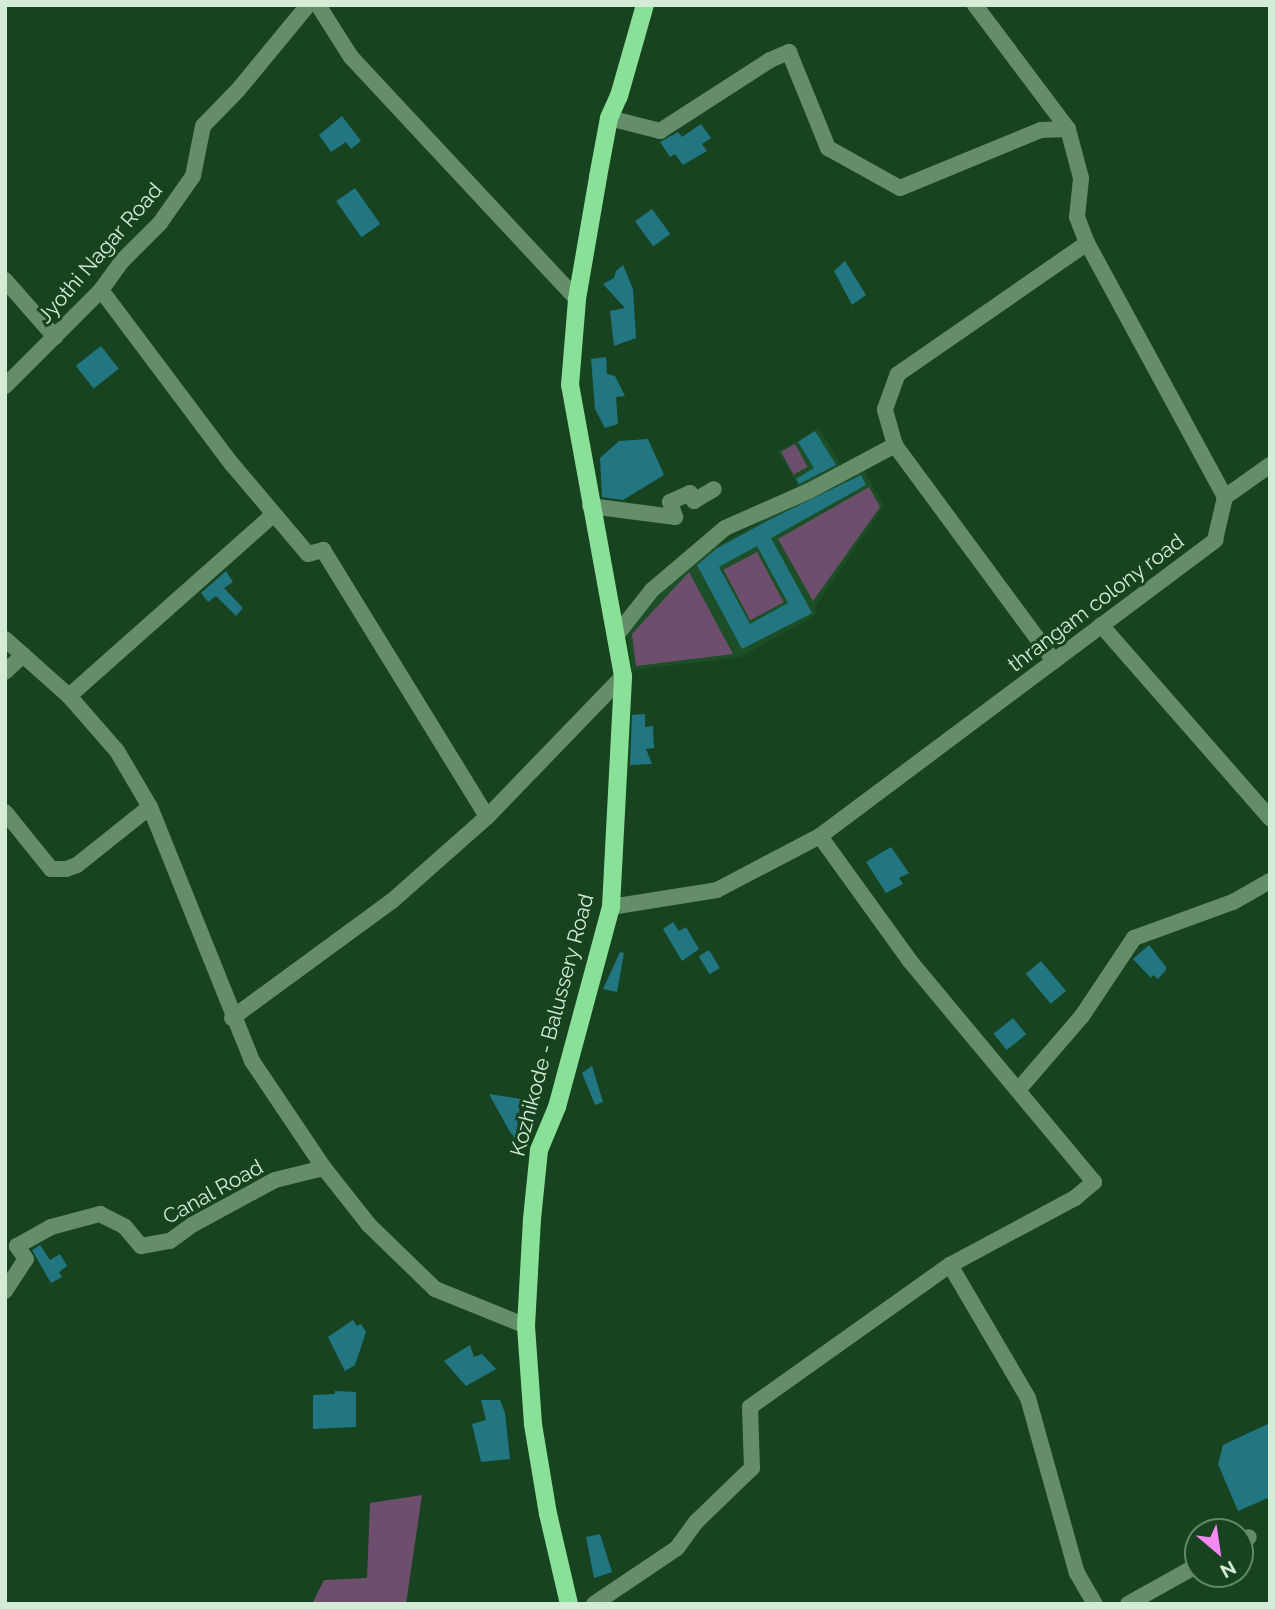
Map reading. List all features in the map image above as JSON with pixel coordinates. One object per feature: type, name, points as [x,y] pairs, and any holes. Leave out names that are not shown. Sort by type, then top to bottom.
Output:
[{"type":"main road","name":"Kozhikode - Balussery Road","points":[[569,1604],[548,1514],[533,1424],[526,1326],[539,1150],[557,1107],[611,907],[623,676],[570,385],[577,299],[610,118],[645,5]]},
{"type":"street","name":"Jyothi Nagar Road","points":[[5,386],[101,290],[122,261],[160,223],[193,176],[204,126],[238,90],[308,5]]},
{"type":"street","points":[[318,5],[351,57],[577,299]]},
{"type":"street","points":[[975,5],[1068,129],[1081,178],[1077,218],[1087,243],[1225,498],[1270,465]]},
{"type":"street","points":[[610,118],[660,131],[770,60],[789,52],[828,148],[900,188],[1041,130],[1068,129]]},
{"type":"street","points":[[1054,660],[895,445],[885,409],[898,374],[1087,243]]},
{"type":"street","points":[[5,280],[55,337]]},
{"type":"street","points":[[101,290],[231,463],[308,554],[323,550],[487,817]]},
{"type":"street","points":[[615,637],[652,590],[725,528],[809,491],[895,445]]},
{"type":"street","points":[[590,506],[675,517],[670,502],[690,493],[694,501],[714,489]]},
{"type":"street","name":"thrangam colony road","points":[[611,907],[718,890],[820,836],[1215,540],[1225,498]]},
{"type":"street","points":[[69,695],[274,514]]},
{"type":"street","points":[[1101,625],[1270,818]]},
{"type":"street","points":[[5,639],[69,695],[117,751],[150,807],[232,1018],[252,1061],[324,1168],[369,1225],[435,1289],[526,1326]]},
{"type":"street","points":[[5,673],[23,655]]},
{"type":"street","points":[[232,1018],[392,901],[487,817],[623,676]]},
{"type":"street","points":[[5,812],[51,869],[65,869],[77,865],[150,807]]},
{"type":"street","points":[[594,1604],[677,1548],[696,1522],[752,1468],[750,1407],[950,1265],[1075,1198],[1094,1182],[910,961],[820,836]]},
{"type":"street","points":[[1019,1089],[1082,1016],[1134,938],[1233,902],[1270,881]]},
{"type":"street","name":"Canal Road","points":[[5,1291],[26,1259],[16,1246],[51,1227],[100,1214],[125,1227],[141,1246],[170,1241],[201,1219],[275,1180],[324,1168]]},
{"type":"street","points":[[950,1265],[1028,1398],[1077,1573],[1095,1604]]},
{"type":"street","points":[[1128,1604],[1184,1573]]},
{"type":"shaded area","points":[[819,428],[842,468],[801,491],[778,452]]},
{"type":"shaded area","points":[[795,444],[808,467],[794,474],[781,452]]},
{"type":"shaded area","points":[[861,465],[884,506],[816,605],[815,615],[741,657],[632,670],[627,633],[687,563]]},
{"type":"shaded area","points":[[869,487],[880,507],[813,601],[778,539]]},
{"type":"shaded area","points":[[757,552],[784,602],[750,620],[723,570]]},
{"type":"shaded area","points":[[689,572],[733,654],[636,666],[632,634]]},
{"type":"shaded area","points":[[422,1495],[406,1604],[312,1604],[324,1580],[367,1578],[370,1503]]},
{"type":"building","points":[[342,116],[361,141],[351,149],[346,142],[331,152],[319,135]]},
{"type":"building","points":[[701,124],[711,138],[702,144],[707,151],[683,165],[675,154],[670,157],[660,142],[678,132],[682,137]]},
{"type":"building","points":[[355,188],[380,224],[361,237],[336,201]]},
{"type":"building","points":[[652,209],[670,234],[653,246],[635,221]]},
{"type":"building","points":[[845,261],[866,295],[852,305],[834,271]]},
{"type":"building","points":[[623,265],[633,289],[636,338],[614,346],[610,311],[625,308],[603,284],[614,278],[616,271]]},
{"type":"building","points":[[101,346],[119,369],[94,389],[76,366]]},
{"type":"building","points":[[606,357],[607,374],[615,376],[625,396],[616,397],[618,424],[605,428],[595,409],[591,359]]},
{"type":"building","points":[[815,431],[836,465],[799,484],[796,479],[814,468],[798,442]]},
{"type":"building","points":[[648,439],[664,475],[623,500],[602,497],[600,458],[619,441]]},
{"type":"building","points":[[861,475],[866,485],[771,538],[812,613],[742,649],[697,565],[716,549]],"holes":[[[757,546],[788,603],[750,624],[719,567]]]},
{"type":"building","points":[[226,571],[233,582],[224,588],[243,608],[236,616],[216,596],[208,602],[201,593]]},
{"type":"building","points":[[645,714],[645,727],[653,726],[654,748],[646,749],[652,764],[630,765],[632,715]]},
{"type":"building","points":[[891,847],[909,873],[899,878],[903,884],[886,893],[866,862]]},
{"type":"building","points":[[673,922],[679,931],[686,927],[699,949],[682,961],[663,929]]},
{"type":"building","points":[[1149,945],[1166,967],[1158,979],[1153,975],[1151,978],[1133,959]]},
{"type":"building","points":[[709,950],[720,968],[710,974],[699,956]]},
{"type":"building","points":[[620,952],[624,953],[617,992],[603,989]]},
{"type":"building","points":[[1041,961],[1066,991],[1051,1004],[1026,974]]},
{"type":"building","points":[[1013,1018],[1026,1034],[1007,1050],[994,1034]]},
{"type":"building","points":[[592,1066],[603,1102],[595,1105],[582,1073]]},
{"type":"building","points":[[489,1094],[521,1099],[515,1141]]},
{"type":"building","points":[[40,1245],[50,1260],[60,1254],[67,1266],[59,1272],[62,1277],[51,1283],[32,1250]]},
{"type":"building","points":[[353,1320],[357,1326],[361,1324],[366,1332],[355,1365],[345,1371],[328,1337]]},
{"type":"building","points":[[470,1345],[474,1357],[482,1354],[496,1369],[466,1386],[444,1361]]},
{"type":"building","points":[[335,1391],[356,1392],[356,1427],[313,1429],[313,1395],[335,1394]]},
{"type":"building","points":[[481,1400],[500,1400],[505,1413],[510,1459],[481,1462],[472,1424],[486,1420]]},
{"type":"building","points":[[1270,1423],[1270,1497],[1238,1511],[1218,1464],[1223,1445]]},
{"type":"building","points":[[600,1534],[612,1572],[594,1578],[586,1537]]}]
